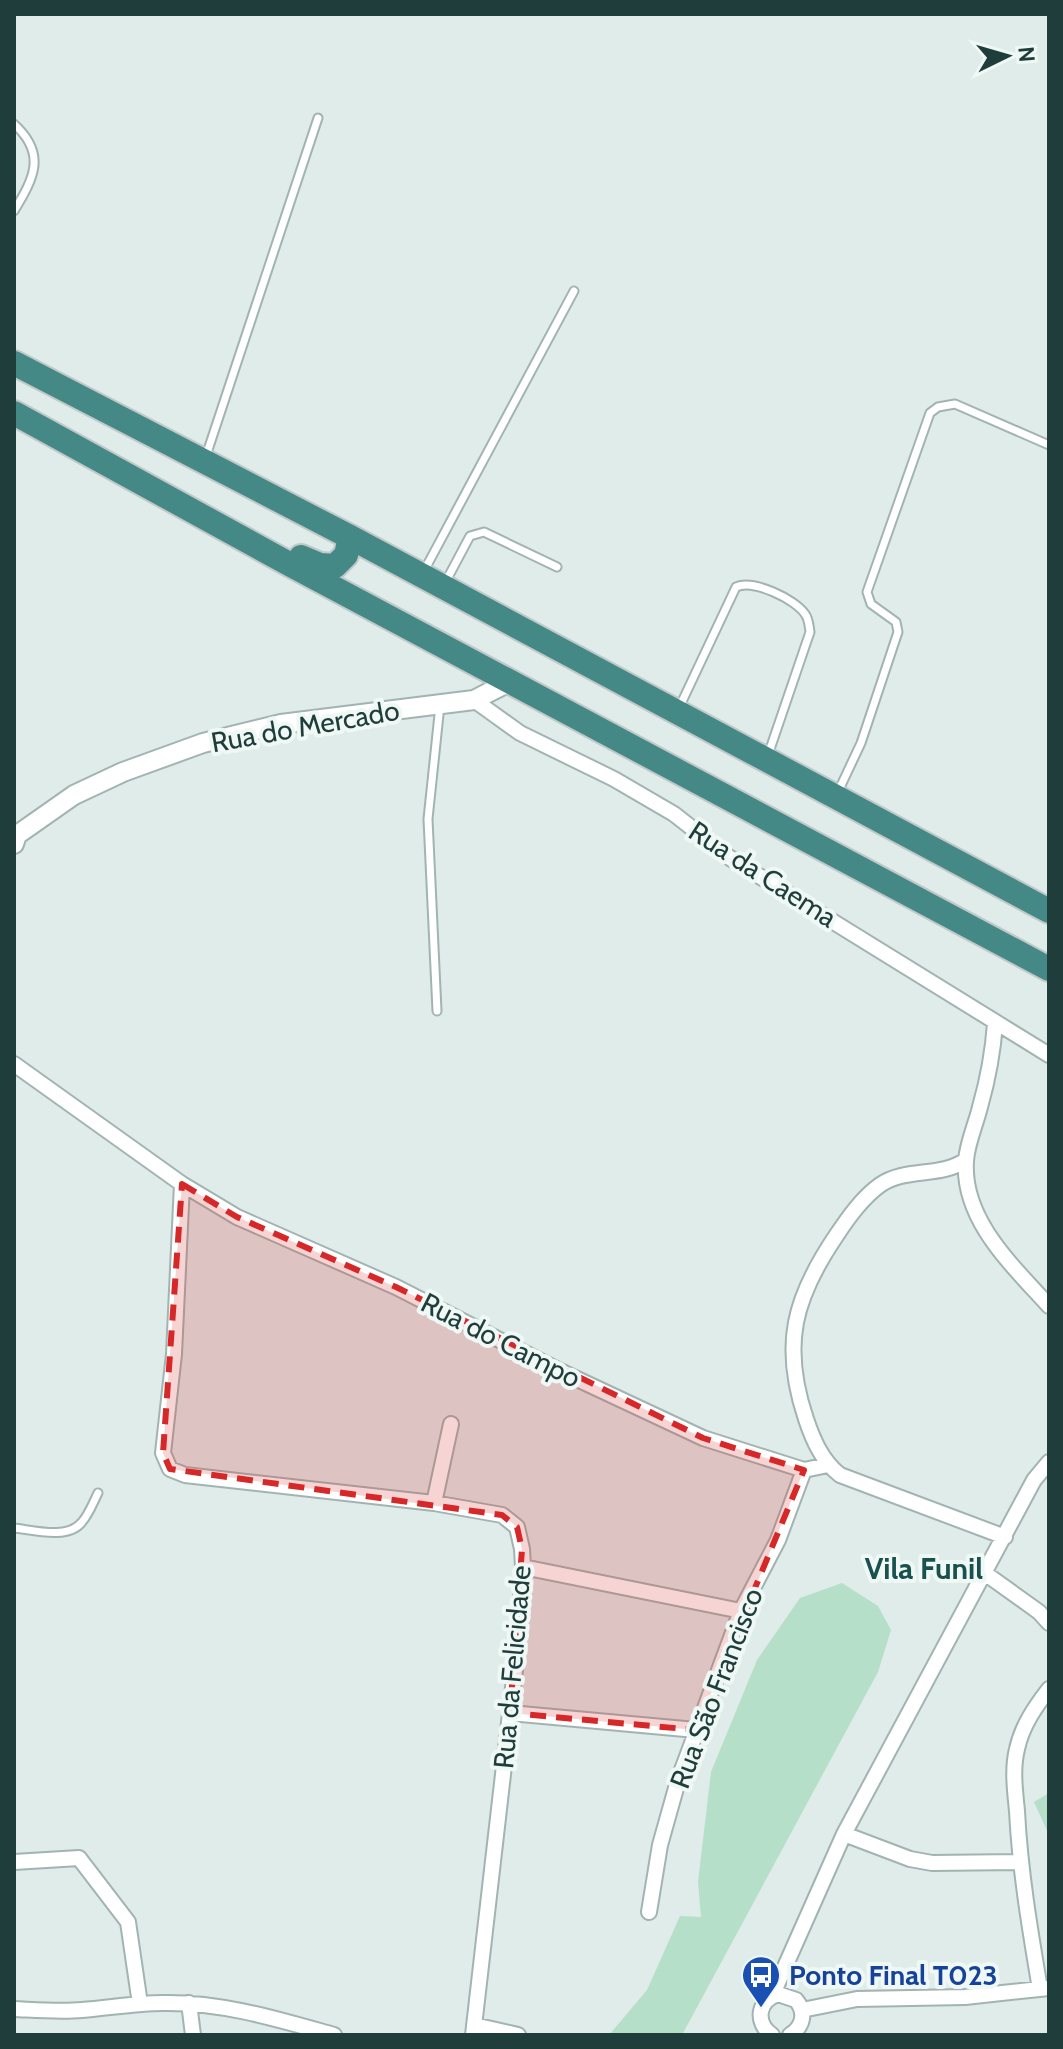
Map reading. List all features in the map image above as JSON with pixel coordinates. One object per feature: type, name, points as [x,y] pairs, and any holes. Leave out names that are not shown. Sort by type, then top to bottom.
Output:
[{"type":"highway","points":[[14,363],[350,537],[1049,911]]},
{"type":"highway","points":[[14,412],[128,460],[312,562],[335,566],[346,555],[350,537]]},
{"type":"highway","points":[[14,412],[1049,969]]},
{"type":"street","points":[[463,655],[476,676],[474,700]]},
{"type":"street","name":"Rua do Mercado","points":[[15,839],[74,795],[123,772],[203,743],[281,724],[474,700],[511,681]]},
{"type":"street","name":"Rua da Caema","points":[[474,700],[520,733],[614,779],[674,814],[730,858],[1049,1055]]},
{"type":"street","points":[[995,1023],[989,1074],[966,1160],[975,1208],[996,1247],[1049,1306]]},
{"type":"street","name":"Rua do Campo","points":[[14,1064],[182,1184],[237,1217],[396,1287],[560,1371],[688,1431],[804,1470]]},
{"type":"street","points":[[966,1160],[949,1169],[895,1177],[879,1186],[848,1218],[808,1282],[798,1307],[794,1334],[795,1376],[797,1392],[818,1449],[828,1465],[840,1475],[1005,1537]]},
{"type":"street","name":"Rua da Felicidade","points":[[182,1184],[174,1354],[163,1453],[170,1469],[185,1475],[434,1503],[502,1515],[512,1521],[520,1537],[523,1567],[510,1713],[473,2030]]},
{"type":"street","points":[[434,1503],[451,1424]]},
{"type":"street","points":[[766,2033],[760,2014],[772,1996],[844,1834],[1034,1480],[1049,1462]]},
{"type":"street","points":[[804,1470],[828,1465]]},
{"type":"street","name":"Rua São Francisco","points":[[649,1912],[668,1811],[696,1730],[741,1611],[778,1540],[804,1470]]},
{"type":"street","points":[[523,1567],[741,1611]]},
{"type":"street","points":[[986,1574],[1039,1612],[1049,1623]]},
{"type":"street","points":[[772,1996],[784,1994],[799,2005],[857,1999],[965,1997],[1044,1989],[1019,1862],[1015,1785],[1016,1752],[1034,1708],[1049,1689]]},
{"type":"street","points":[[510,1713],[696,1730]]},
{"type":"street","points":[[844,1834],[910,1859],[932,1863],[1019,1862]]},
{"type":"street","points":[[14,1862],[79,1858],[128,1922],[140,2004]]},
{"type":"street","points":[[790,1957],[787,1976],[799,2005],[800,2027],[790,2035]]},
{"type":"street","points":[[189,2003],[193,2035]]},
{"type":"street","points":[[14,2009],[80,2011],[140,2004],[189,2003],[270,2016],[334,2035]]},
{"type":"street","points":[[473,2030],[518,2035]]},
{"type":"lane","points":[[204,462],[318,118]]},
{"type":"lane","points":[[14,124],[27,136],[35,157],[30,184],[14,211]]},
{"type":"lane","points":[[421,576],[574,291]]},
{"type":"lane","points":[[836,796],[861,743],[898,632],[896,622],[871,604],[867,592],[930,413],[938,407],[955,404],[1049,445]]},
{"type":"lane","points":[[443,589],[464,545],[476,533],[484,532],[557,567]]},
{"type":"lane","points":[[677,712],[736,587],[749,585],[792,600],[807,616],[810,632],[767,760]]},
{"type":"lane","points":[[437,1011],[428,819],[441,703]]},
{"type":"lane","points":[[14,1528],[69,1531],[81,1525],[98,1493]]},
{"type":"highlighted area","points":[[182,1184],[237,1217],[396,1287],[703,1438],[804,1470],[696,1730],[510,1713],[522,1549],[517,1527],[502,1515],[170,1469],[163,1453]]},
{"type":"green space","points":[[842,1583],[878,1606],[891,1630],[878,1672],[682,2035],[609,2035],[647,1990],[680,1916],[701,1917],[698,1882],[711,1772],[757,1660],[800,1598]]},
{"type":"green space","points":[[1049,1793],[1049,1835],[1034,1802]]},
{"type":"place","name":"Ponto Final T023","points":[[761,2009]]},
{"type":"district","name":"Vila Funil","points":[[924,1568]]}]
